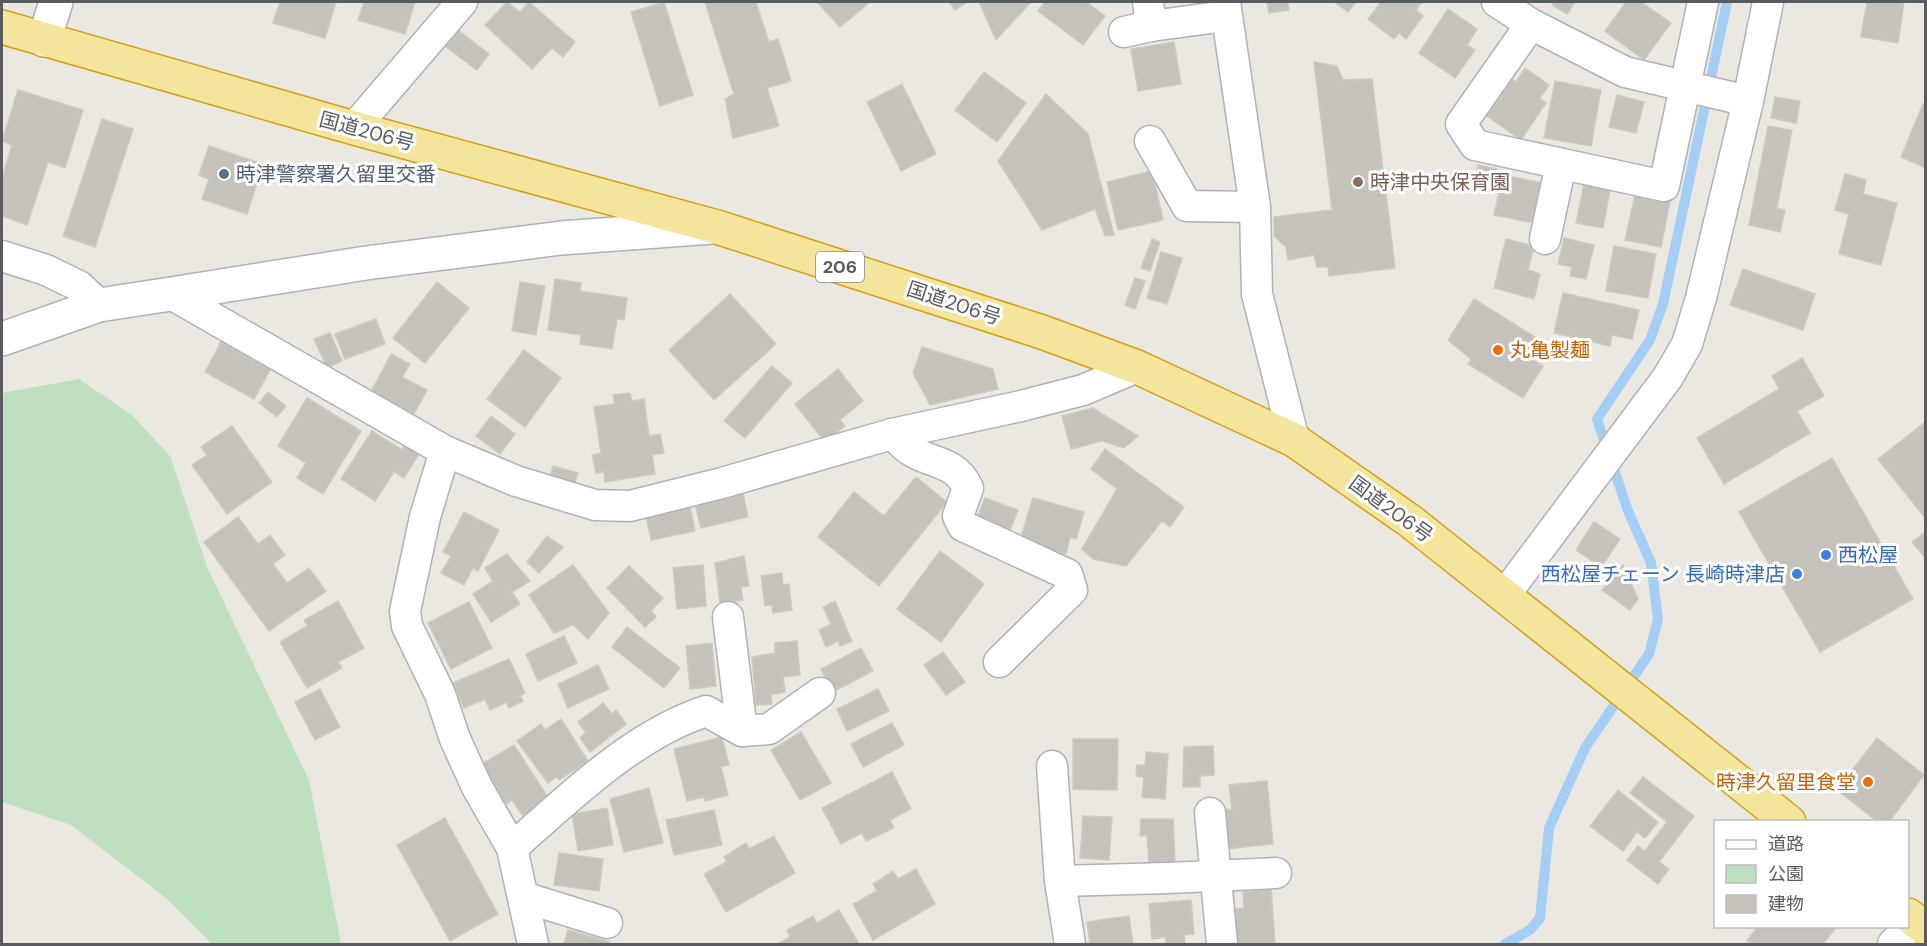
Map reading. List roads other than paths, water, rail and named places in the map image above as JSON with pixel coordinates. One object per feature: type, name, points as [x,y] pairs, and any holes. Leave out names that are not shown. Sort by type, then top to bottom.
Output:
[{"type":"highway","name":"国道206号","points":[[2,27],[354,128],[717,227],[1042,332],[1137,368],[1294,440],[1410,521],[1786,820]]},
{"type":"street","points":[[44,40],[56,2]]},
{"type":"street","points":[[354,128],[462,2]]},
{"type":"street","points":[[1497,2],[1531,24],[1624,72],[1738,99]]},
{"type":"street","points":[[1531,24],[1461,124],[1475,145],[1664,186],[1690,87],[1703,2]]},
{"type":"street","points":[[1504,596],[1668,377],[1687,344],[1701,298],[1738,99],[1768,2]]},
{"type":"street","points":[[1141,20],[1226,9],[1255,207],[1257,294],[1294,440]]},
{"type":"street","points":[[1150,141],[1187,206],[1255,207]]},
{"type":"street","points":[[1545,239],[1561,164]]},
{"type":"street","points":[[2,339],[99,305],[378,262],[561,238],[717,227]]},
{"type":"street","points":[[2,256],[46,270],[79,286],[99,305]]},
{"type":"street","points":[[171,294],[445,451],[516,481],[595,505],[630,506],[722,483],[892,434],[1083,390],[1137,368]]},
{"type":"street","points":[[892,434],[911,451],[943,463],[964,481],[968,488],[958,516],[963,526],[1067,574],[1072,590],[999,662]]},
{"type":"street","points":[[445,451],[425,517],[405,611],[407,626],[440,694],[455,739],[477,787],[512,848],[533,945]]},
{"type":"street","points":[[728,617],[742,731]]},
{"type":"street","points":[[512,848],[628,751],[680,719],[706,711],[742,731],[769,729],[820,693]]},
{"type":"street","points":[[1052,766],[1060,881],[1070,945]]},
{"type":"street","points":[[1210,813],[1222,945]]},
{"type":"street","points":[[1060,881],[1276,873]]},
{"type":"street","points":[[523,897],[607,923]]},
{"type":"street","points":[[1893,945],[1916,922]]},
{"type":"waterway","points":[[1505,944],[1530,930],[1540,918],[1549,828],[1585,748],[1649,654],[1658,619],[1651,563],[1628,511],[1597,419],[1650,340],[1663,304],[1727,2]]},
{"type":"place","name":"時津警察署久留里交番","points":[[224,174]]},
{"type":"place","name":"時津中央保育園","points":[[1358,182]]},
{"type":"place","name":"丸亀製麺","points":[[1498,350]]},
{"type":"place","name":"西松屋","points":[[1826,555]]},
{"type":"place","name":"西松屋チェーン 長崎時津店","points":[[1797,574]]},
{"type":"place","name":"時津久留里食堂","points":[[1868,782]]}]
